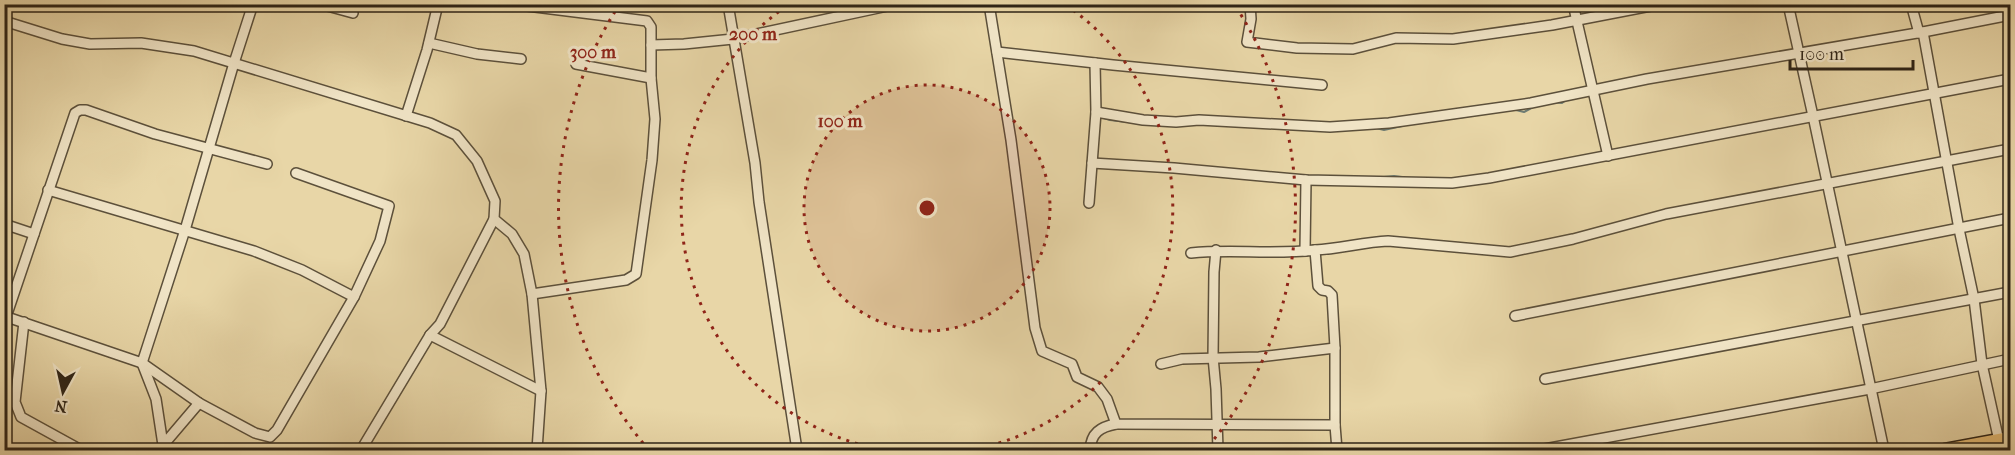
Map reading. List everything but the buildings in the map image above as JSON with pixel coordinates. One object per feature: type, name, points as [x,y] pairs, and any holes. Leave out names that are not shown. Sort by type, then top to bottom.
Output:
[{"type":"main road","points":[[1945,450],[2004,443]]},
{"type":"street","points":[[161,448],[156,399],[142,363],[253,4]]},
{"type":"street","points":[[320,4],[353,13]]},
{"type":"street","points":[[406,116],[429,43],[438,4]]},
{"type":"street","points":[[511,4],[565,7],[647,21],[651,27],[651,78],[655,119],[652,160],[636,274],[626,280],[532,294]]},
{"type":"street","points":[[728,4],[755,163],[797,450]]},
{"type":"street","points":[[651,45],[733,39],[897,4]]},
{"type":"street","points":[[989,4],[1011,140],[1035,328],[1042,351],[1072,364],[1077,377],[1098,387],[1107,399],[1116,424]]},
{"type":"street","points":[[1250,4],[1251,19],[1247,42],[1322,50],[1353,49],[1396,38],[1453,39],[1576,21],[1661,4]]},
{"type":"street","points":[[1573,4],[1591,91],[1608,156]]},
{"type":"street","points":[[1788,4],[1814,116],[1884,450]]},
{"type":"street","points":[[1911,4],[1921,33],[1935,93],[1974,299],[1982,364],[2004,443]]},
{"type":"street","points":[[1096,112],[1153,121],[1199,120],[1330,127],[1389,123],[1531,103],[2010,15]]},
{"type":"street","points":[[4,21],[62,39],[90,44],[141,43],[194,51],[406,116],[456,135],[477,161],[495,201],[494,219],[440,324],[430,335],[361,450]]},
{"type":"street","points":[[429,43],[477,54],[521,58]]},
{"type":"street","points":[[997,52],[1322,85]]},
{"type":"street","points":[[1089,203],[1096,112],[1095,63]]},
{"type":"street","points":[[576,64],[651,78]]},
{"type":"street","points":[[1092,163],[1306,180],[1452,183],[1608,156],[2010,79]]},
{"type":"street","points":[[267,164],[155,134],[86,110],[80,110],[75,113],[5,317],[142,363],[199,403],[255,433],[270,437],[277,430],[354,297],[380,241],[389,206],[296,173]]},
{"type":"street","points":[[1191,253],[1216,250],[1310,251],[1388,241],[1510,252],[1666,214],[2010,149]]},
{"type":"street","points":[[1306,180],[1310,251],[1318,286],[1332,295],[1337,450]]},
{"type":"street","points":[[48,190],[254,251],[302,270],[354,297]]},
{"type":"street","points":[[1515,316],[2010,218]]},
{"type":"street","points":[[494,219],[512,234],[524,254],[532,294],[541,391],[537,450]]},
{"type":"street","points":[[4,224],[34,234]]},
{"type":"street","points":[[1216,250],[1213,357],[1218,450]]},
{"type":"street","points":[[1545,379],[2010,292]]},
{"type":"street","points":[[24,322],[15,402],[17,411],[21,417],[81,450]]},
{"type":"street","points":[[430,335],[541,391]]},
{"type":"street","points":[[1161,364],[1182,359],[1259,357],[1335,348]]},
{"type":"street","points":[[1539,450],[1870,389],[2010,359]]},
{"type":"street","points":[[161,448],[199,403]]},
{"type":"street","points":[[1090,450],[1092,438],[1097,430],[1102,426],[1116,424],[1335,425]]},
{"type":"waterway","points":[[1099,78],[1100,97]]},
{"type":"waterway","points":[[1553,102],[1562,103],[1569,98]]},
{"type":"waterway","points":[[1516,110],[1524,112],[1535,106]]},
{"type":"waterway","points":[[1098,116],[1136,123]]},
{"type":"waterway","points":[[1428,122],[1464,117]]},
{"type":"waterway","points":[[1376,128],[1384,130],[1402,126]]},
{"type":"waterway","points":[[1384,177],[1402,177]]}]
